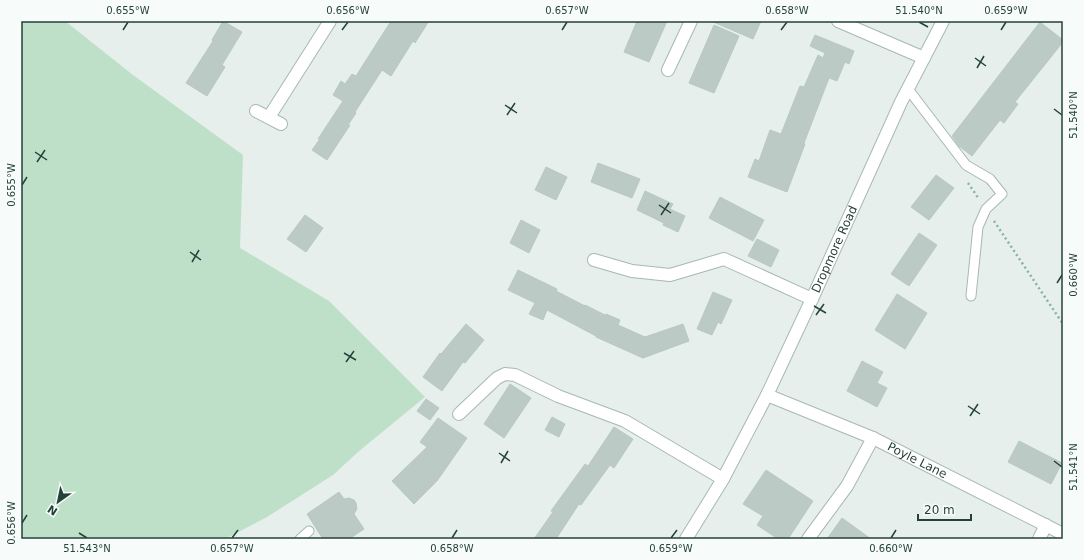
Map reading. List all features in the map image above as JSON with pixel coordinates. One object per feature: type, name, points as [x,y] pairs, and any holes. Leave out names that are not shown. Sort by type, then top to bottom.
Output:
[{"type":"street","points":[[269,117],[330,21]]},
{"type":"street","points":[[668,70],[690,21]]},
{"type":"street","points":[[838,21],[924,58]]},
{"type":"street","name":"Dropmore Road","points":[[686,539],[722,479],[767,395],[908,89],[943,21]]},
{"type":"street","points":[[256,111],[281,124]]},
{"type":"street","points":[[594,260],[632,271],[670,275],[724,259],[812,299]]},
{"type":"street","points":[[459,414],[497,378],[505,374],[515,375],[558,396],[625,421],[722,479]]},
{"type":"street","name":"Poyle Lane","points":[[767,395],[873,438],[1063,534]]},
{"type":"street","points":[[808,539],[847,486],[873,438]]},
{"type":"street","points":[[1040,539],[1046,525]]},
{"type":"lane","points":[[908,89],[966,165],[990,179],[1002,194],[986,209],[978,227],[971,296]]},
{"type":"lane","points":[[300,539],[309,531]]},
{"type":"green space","points":[[21,21],[65,21],[133,75],[243,155],[240,248],[329,301],[425,397],[358,452],[333,475],[267,517],[225,539],[21,539]]},
{"type":"building","points":[[223,21],[242,32],[222,65],[225,67],[207,96],[186,83],[213,41],[212,40]]},
{"type":"building","points":[[391,21],[429,21],[415,43],[413,41],[391,76],[382,70],[355,112],[356,113],[348,125],[350,125],[327,160],[312,150],[343,101],[333,95],[341,81],[345,84],[352,74],[356,76]]},
{"type":"building","points":[[637,21],[667,21],[649,62],[624,52]]},
{"type":"building","points":[[711,21],[761,21],[753,39]]},
{"type":"building","points":[[1040,22],[1063,40],[1063,42],[1015,102],[1018,104],[1004,123],[1000,120],[972,156],[959,146],[952,136]]},
{"type":"building","points":[[714,25],[739,36],[714,93],[689,83]]},
{"type":"building","points":[[815,35],[854,51],[849,64],[845,62],[837,81],[829,78],[787,192],[748,177],[755,159],[759,161],[770,130],[781,134],[800,86],[804,87],[818,55],[823,58],[825,53],[810,46]]},
{"type":"building","points":[[598,163],[640,179],[632,198],[591,182]]},
{"type":"building","points":[[546,167],[567,177],[556,200],[535,190]]},
{"type":"building","points":[[936,175],[954,188],[929,220],[911,207]]},
{"type":"building","points":[[645,191],[673,204],[670,209],[685,216],[678,232],[663,225],[664,223],[637,210]]},
{"type":"building","points":[[720,197],[764,220],[753,241],[709,218]]},
{"type":"building","points":[[305,215],[323,228],[306,252],[287,239]]},
{"type":"building","points":[[521,220],[540,230],[529,253],[510,243]]},
{"type":"building","points":[[919,233],[937,245],[909,286],[891,274]]},
{"type":"building","points":[[757,239],[779,250],[771,267],[748,256]]},
{"type":"building","points":[[518,270],[557,289],[556,291],[585,306],[620,320],[618,325],[645,337],[683,324],[689,341],[643,358],[596,337],[547,310],[543,320],[529,314],[535,303],[508,290]]},
{"type":"building","points":[[713,292],[732,300],[721,324],[718,322],[712,335],[697,329]]},
{"type":"building","points":[[897,294],[927,313],[905,349],[875,330]]},
{"type":"building","points":[[466,324],[484,340],[465,363],[463,362],[442,391],[423,377],[440,353],[441,354]]},
{"type":"building","points":[[862,361],[883,372],[877,383],[887,388],[877,407],[847,391]]},
{"type":"building","points":[[510,384],[531,398],[504,438],[484,424]]},
{"type":"building","points":[[426,399],[439,408],[430,420],[417,411]]},
{"type":"building","points":[[552,417],[565,424],[559,437],[545,430]]},
{"type":"building","points":[[438,418],[467,438],[437,481],[414,504],[392,481],[427,447],[420,442]]},
{"type":"building","points":[[614,427],[633,439],[614,468],[610,465],[581,505],[579,504],[556,539],[534,539],[553,512],[551,511],[585,464],[588,466]]},
{"type":"building","points":[[1019,441],[1062,463],[1051,484],[1008,462]]},
{"type":"building","points":[[766,470],[813,501],[788,539],[778,539],[757,525],[763,516],[743,504]]},
{"type":"building","points":[[339,492],[344,499],[349,498],[354,500],[357,509],[354,514],[364,529],[349,539],[323,539],[307,514]]},
{"type":"building","points":[[842,518],[871,539],[827,539]]}]
